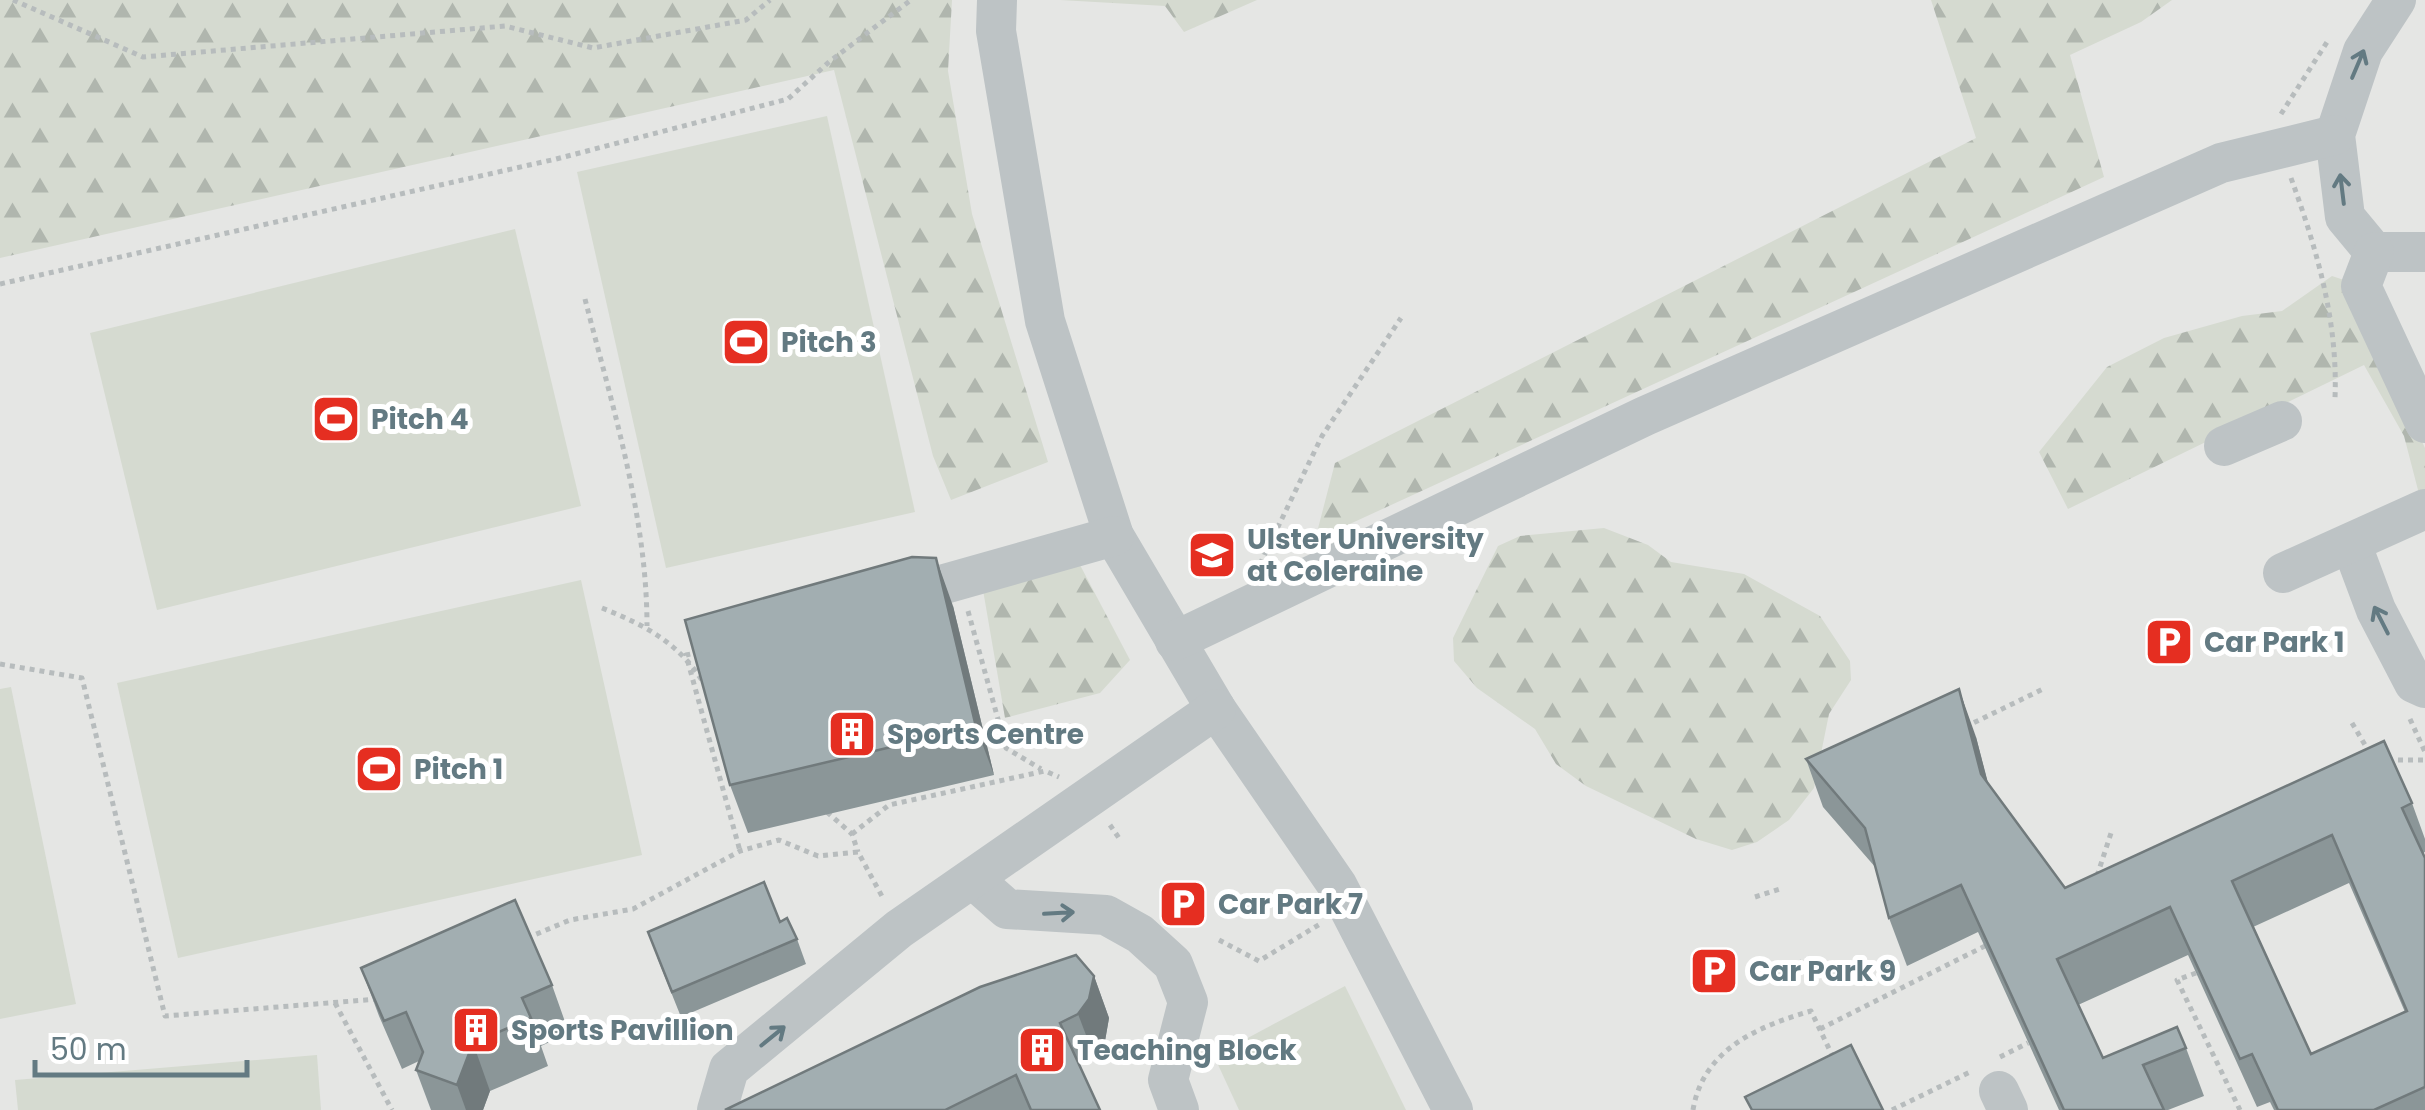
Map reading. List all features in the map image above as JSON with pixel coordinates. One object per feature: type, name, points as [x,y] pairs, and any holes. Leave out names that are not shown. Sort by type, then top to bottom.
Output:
[{"type":"lane","points":[[997,0],[996,31],[1045,321],[1114,536],[1216,709],[1348,906],[1453,1110]]},
{"type":"lane","points":[[2374,252],[2345,217],[2335,135],[2363,51],[2396,0]]},
{"type":"lane","points":[[1175,641],[1645,416],[2222,163],[2335,135]]},
{"type":"lane","points":[[2374,252],[2425,252]]},
{"type":"lane","points":[[2374,252],[2361,286],[2425,423]]},
{"type":"lane","points":[[2224,446],[2282,420]]},
{"type":"lane","points":[[2283,573],[2425,509]]},
{"type":"lane","points":[[954,597],[1114,536]]},
{"type":"lane","points":[[2351,544],[2376,610],[2414,683],[2425,688]]},
{"type":"lane","points":[[697,1110],[729,1069],[900,928],[1216,709]]},
{"type":"lane","points":[[973,879],[1007,910],[1106,916],[1140,934],[1173,964],[1188,1002],[1168,1080],[1179,1110]]},
{"type":"lane","points":[[717,1110],[729,1069]]},
{"type":"path","points":[[13,0],[143,56],[506,26],[593,48],[746,20],[770,0]]},
{"type":"path","points":[[0,284],[556,158],[788,99],[912,0]]},
{"type":"path","points":[[2331,36],[2280,116],[2281,148],[2318,255],[2337,354],[2335,398]]},
{"type":"path","points":[[585,299],[621,441],[647,591],[647,626]]},
{"type":"path","points":[[1247,605],[1260,564],[1322,436],[1401,318]]},
{"type":"path","points":[[954,597],[1006,748],[1071,782],[1088,797]]},
{"type":"path","points":[[602,608],[647,626],[686,655],[709,692]]},
{"type":"path","points":[[686,655],[705,650]]},
{"type":"path","points":[[686,655],[740,851]]},
{"type":"path","points":[[0,664],[82,678],[164,1016],[382,999]]},
{"type":"path","points":[[1960,730],[2044,689]]},
{"type":"path","points":[[2352,723],[2374,760],[2425,760]]},
{"type":"path","points":[[852,834],[889,806],[1045,771]]},
{"type":"path","points":[[826,811],[852,834],[900,928]]},
{"type":"path","points":[[2094,885],[2112,830]]},
{"type":"path","points":[[518,941],[570,920],[634,909],[740,851],[779,840],[818,856],[858,852]]},
{"type":"path","points":[[1755,898],[1780,889]]},
{"type":"path","points":[[1219,940],[1259,961],[1348,906]]},
{"type":"path","points":[[1820,1029],[1994,941]]},
{"type":"path","points":[[1788,968],[1810,958]]},
{"type":"path","points":[[2196,973],[2178,980],[2240,1110]]},
{"type":"path","points":[[335,1003],[392,1110]]},
{"type":"path","points":[[1694,1110],[1705,1074],[1724,1050],[1790,1014],[1812,1011],[1841,1073]]},
{"type":"path","points":[[1892,1110],[1995,1082],[2028,1043]]},
{"type":"shaded area","name":"Ulster University at Coleraine","points":[[0,0],[2425,0],[2425,1110],[0,1110]]},
{"type":"green space","points":[[0,0],[952,0],[948,71],[972,214],[1048,462],[951,500],[933,456],[834,70],[0,258]]},
{"type":"green space","points":[[1060,0],[1257,0],[1184,32],[1165,6]]},
{"type":"green space","points":[[1931,0],[2172,0],[2141,22],[2070,55],[2104,177],[1315,540],[1335,463],[1976,138]]},
{"type":"green space","name":"Pitch 3","points":[[827,116],[915,512],[666,568],[577,172]]},
{"type":"green space","name":"Pitch 4","points":[[515,229],[581,506],[157,610],[90,333]]},
{"type":"green space","points":[[2332,276],[2347,281],[2425,448],[2425,517],[2404,436],[2364,365],[2068,509],[2039,452],[2107,367],[2164,338],[2242,316],[2282,311]]},
{"type":"green space","points":[[1604,528],[1648,545],[1671,562],[1744,574],[1820,616],[1850,661],[1851,680],[1829,714],[1814,788],[1789,820],[1757,842],[1732,850],[1696,839],[1586,786],[1556,764],[1535,729],[1477,688],[1454,661],[1453,638],[1498,546],[1520,536]]},
{"type":"green space","points":[[1080,565],[1130,660],[1100,693],[1005,718],[983,590]]},
{"type":"green space","name":"Pitch 1","points":[[581,580],[642,855],[178,958],[117,683]]},
{"type":"green space","points":[[11,687],[76,1004],[0,1019],[0,689]]},
{"type":"green space","points":[[1345,986],[1406,1110],[1239,1110],[1214,1056]]},
{"type":"green space","points":[[317,1055],[321,1110],[18,1110],[15,1080]]},
{"type":"building","name":"Sports Centre","points":[[912,557],[936,558],[976,727],[730,785],[685,620]]},
{"type":"building","points":[[1959,689],[1981,774],[2065,888],[2384,741],[2412,803],[2402,808],[2425,858],[2425,1087],[2374,1110],[2278,1110],[2252,1054],[2240,1059],[2170,907],[2057,959],[2103,1058],[2177,1027],[2186,1048],[2143,1065],[2164,1110],[2064,1110],[1961,885],[1889,918],[1865,828],[1806,759]],"holes":[[[2332,835],[2407,1011],[2311,1054],[2232,881]]]},
{"type":"building","points":[[764,882],[780,922],[787,918],[797,939],[672,992],[648,932]]},
{"type":"building","points":[[515,900],[552,985],[522,998],[531,1018],[473,1043],[457,1085],[416,1070],[423,1052],[406,1012],[384,1021],[361,968]]},
{"type":"building","points":[[1076,955],[1094,976],[1089,999],[1078,1014],[1060,1023],[1100,1110],[1031,1110],[1016,1075],[945,1110],[725,1110],[980,987]]},
{"type":"building","points":[[1851,1045],[1883,1110],[1752,1110],[1745,1097]]},
{"type":"place","name":"Pitch 3","points":[[746,342]]},
{"type":"place","name":"Pitch 4","points":[[336,419]]},
{"type":"place","name":"Ulster University at Coleraine","points":[[1212,555]]},
{"type":"place","name":"Car Park 1","points":[[2169,642]]},
{"type":"place","name":"Sports Centre","points":[[852,734]]},
{"type":"place","name":"Pitch 1","points":[[379,769]]},
{"type":"place","name":"Car Park 7","points":[[1183,904]]},
{"type":"place","name":"Car Park 9","points":[[1714,971]]},
{"type":"place","name":"Sports Pavillion","points":[[476,1030]]},
{"type":"place","name":"Teaching Block","points":[[1042,1050]]}]
